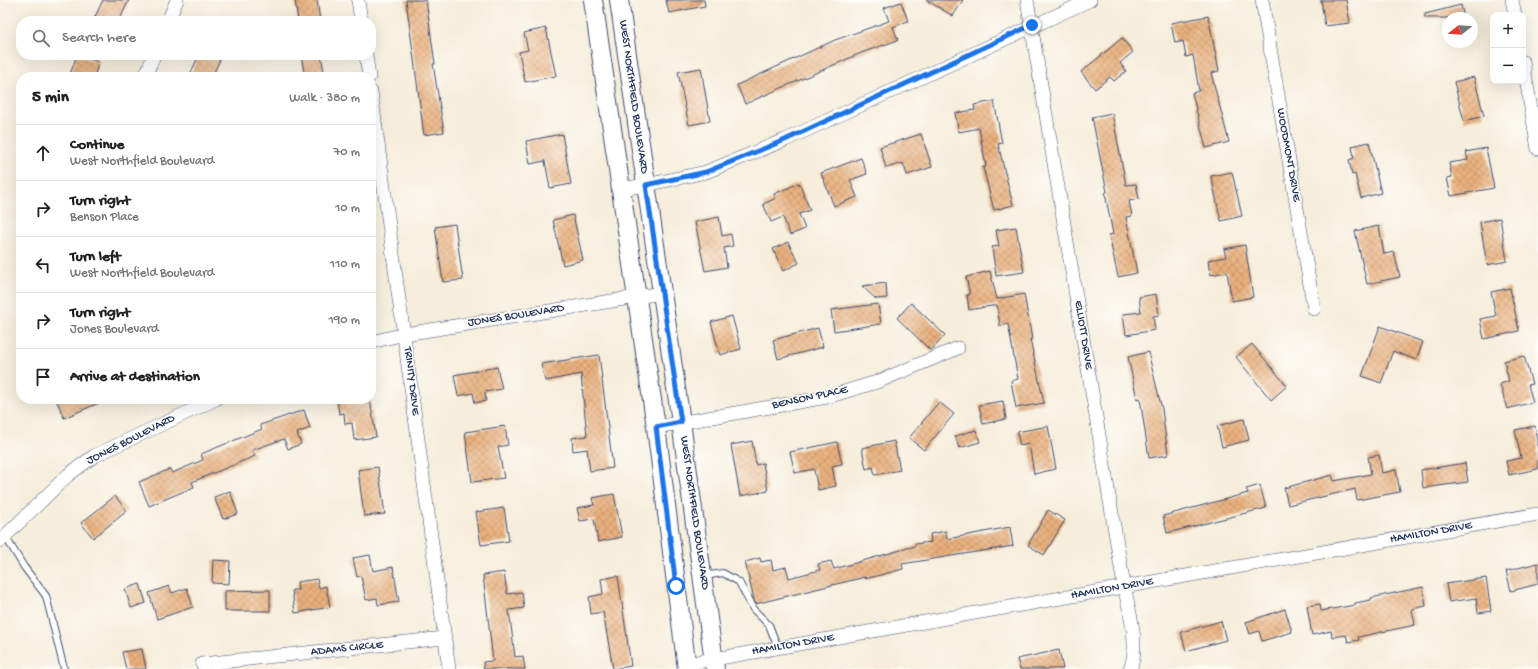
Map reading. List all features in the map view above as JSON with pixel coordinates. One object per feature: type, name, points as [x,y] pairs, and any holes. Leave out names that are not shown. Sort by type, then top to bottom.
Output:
[{"type":"main road","name":"WEST NORTHFIELD BOULEVARD","points":[[593,0],[656,427],[686,666]]},
{"type":"main road","name":"WEST NORTHFIELD BOULEVARD","points":[[619,0],[681,422],[714,664]]},
{"type":"street","points":[[170,16],[177,0]]},
{"type":"street","points":[[358,0],[360,16]]},
{"type":"street","name":"ELLIOTT DRIVE","points":[[1027,0],[1124,586],[1134,633],[1133,664],[1130,669]]},
{"type":"street","points":[[621,189],[706,172],[785,140],[1032,25],[1090,0]]},
{"type":"street","name":"WOODMONT DRIVE","points":[[1262,0],[1314,309]]},
{"type":"street","points":[[1512,0],[1514,12]]},
{"type":"street","points":[[147,72],[152,60]]},
{"type":"street","points":[[367,60],[368,72]]},
{"type":"street","points":[[1526,79],[1538,148]]},
{"type":"street","name":"TRINITY DRIVE","points":[[376,128],[449,669]]},
{"type":"street","name":"JONES BOULEVARD","points":[[376,341],[405,334],[662,293]]},
{"type":"street","name":"BENSON PLACE","points":[[656,427],[827,397],[877,382],[958,348]]},
{"type":"street","name":"JONES BOULEVARD","points":[[3,538],[68,475],[94,456],[205,404]]},
{"type":"street","name":"HAMILTON DRIVE","points":[[686,666],[714,664],[778,648],[1538,514]]},
{"type":"street","name":"ADAMS CIRCLE","points":[[202,664],[444,638]]},
{"type":"lane","points":[[3,538],[46,596],[64,669]]},
{"type":"lane","points":[[702,576],[723,573],[740,582],[753,609],[769,625],[778,648]]},
{"type":"building","points":[[103,0],[129,0],[121,16],[95,16]]},
{"type":"building","points":[[295,0],[317,0],[319,16],[297,16]]},
{"type":"building","points":[[406,0],[426,0],[435,64],[433,64],[444,132],[424,135]]},
{"type":"building","points":[[666,0],[704,0],[705,6],[669,13]]},
{"type":"building","points":[[926,0],[963,0],[953,16]]},
{"type":"building","points":[[1321,0],[1346,0],[1350,23],[1325,26]]},
{"type":"building","points":[[901,2],[908,21],[893,27],[898,40],[861,53],[745,104],[737,85],[835,40],[889,21],[884,8]]},
{"type":"building","points":[[1461,5],[1463,12],[1442,12],[1442,18],[1425,18],[1425,14]]},
{"type":"building","points":[[1208,16],[1219,71],[1211,73],[1229,142],[1206,148],[1192,93],[1199,91],[1193,55],[1186,57],[1183,41],[1175,43],[1171,23]]},
{"type":"building","points":[[546,28],[556,76],[525,82],[519,52],[528,50],[524,33]]},
{"type":"building","points":[[1122,38],[1133,52],[1120,63],[1126,71],[1114,81],[1110,77],[1095,89],[1081,72]]},
{"type":"building","points":[[75,60],[93,60],[99,62],[96,72],[71,72]]},
{"type":"building","points":[[197,60],[220,60],[214,72],[191,72]]},
{"type":"building","points":[[302,60],[322,60],[324,72],[304,72]]},
{"type":"building","points":[[701,68],[710,121],[689,125],[678,72]]},
{"type":"building","points":[[1474,77],[1484,116],[1464,121],[1454,82]]},
{"type":"building","points":[[994,101],[1002,143],[998,144],[1013,205],[994,210],[983,167],[986,167],[979,128],[959,132],[955,113],[975,110],[974,105]]},
{"type":"building","points":[[1112,113],[1126,185],[1136,184],[1139,199],[1129,201],[1132,216],[1126,217],[1137,273],[1118,277],[1109,235],[1113,234],[1105,193],[1107,192],[1092,117]]},
{"type":"building","points":[[562,134],[571,184],[550,188],[545,161],[530,164],[526,141]]},
{"type":"building","points":[[921,134],[932,167],[907,175],[903,163],[886,168],[880,147]]},
{"type":"building","points":[[1369,142],[1381,193],[1361,198],[1355,174],[1352,175],[1349,160],[1354,158],[1352,146]]},
{"type":"building","points":[[1486,148],[1494,188],[1451,196],[1447,178],[1452,177],[1449,163],[1468,160],[1466,152]]},
{"type":"building","points":[[861,158],[867,174],[850,180],[857,197],[834,206],[821,173]]},
{"type":"building","points":[[1232,172],[1242,216],[1221,221],[1211,176]]},
{"type":"building","points":[[799,183],[810,210],[799,214],[805,229],[790,235],[783,217],[771,222],[763,204],[776,198],[774,194]]},
{"type":"building","points":[[573,215],[583,260],[563,265],[553,220]]},
{"type":"building","points":[[719,217],[722,236],[731,234],[733,246],[724,248],[727,267],[705,271],[695,222]]},
{"type":"building","points":[[1500,218],[1507,261],[1487,265],[1480,222]]},
{"type":"building","points":[[455,224],[463,280],[443,282],[435,227]]},
{"type":"building","points":[[1379,226],[1384,254],[1394,252],[1400,277],[1367,284],[1355,231]]},
{"type":"building","points":[[1016,227],[1024,272],[996,276],[992,247],[999,246],[996,230]]},
{"type":"building","points":[[788,242],[799,263],[783,271],[773,249]]},
{"type":"building","points":[[1245,245],[1253,297],[1232,301],[1227,272],[1210,275],[1208,260],[1226,257],[1224,249]]},
{"type":"building","points":[[990,271],[997,299],[1024,294],[1032,339],[1030,339],[1044,403],[1016,408],[1011,381],[1018,379],[1008,324],[1000,326],[997,305],[969,310],[967,295],[970,295],[966,277]]},
{"type":"building","points":[[886,283],[887,298],[876,299],[862,286]]},
{"type":"building","points":[[1510,288],[1519,331],[1484,339],[1480,319],[1496,316],[1491,292]]},
{"type":"building","points":[[1156,294],[1159,315],[1153,316],[1155,330],[1126,335],[1123,314],[1141,312],[1139,297]]},
{"type":"building","points":[[911,303],[945,335],[931,351],[897,318]]},
{"type":"building","points":[[878,304],[881,324],[834,331],[831,310]]},
{"type":"building","points":[[732,316],[741,349],[720,355],[711,322]]},
{"type":"building","points":[[1380,326],[1423,342],[1416,360],[1393,351],[1381,383],[1362,376]]},
{"type":"building","points":[[818,328],[823,347],[778,359],[773,340]]},
{"type":"building","points":[[1252,344],[1287,386],[1271,400],[1236,357]]},
{"type":"building","points":[[1148,352],[1162,409],[1168,455],[1149,458],[1140,398],[1137,399],[1128,357]]},
{"type":"building","points":[[599,355],[613,468],[590,471],[587,449],[573,451],[572,438],[587,436],[581,374],[545,381],[541,364]]},
{"type":"building","points":[[1524,356],[1532,384],[1528,385],[1533,402],[1507,409],[1500,384],[1509,381],[1504,361]]},
{"type":"building","points":[[497,367],[502,389],[485,392],[486,401],[475,403],[473,393],[458,396],[454,375]]},
{"type":"building","points":[[1003,401],[1006,419],[983,424],[979,405]]},
{"type":"building","points":[[939,402],[954,414],[924,450],[909,438]]},
{"type":"building","points":[[58,404],[96,404],[64,418]]},
{"type":"building","points":[[338,404],[371,404],[376,437],[354,440],[352,423],[345,424],[344,413],[339,414]]},
{"type":"building","points":[[304,410],[310,428],[297,433],[301,444],[288,449],[284,439],[252,450],[255,456],[192,482],[194,487],[149,506],[139,482],[170,469],[172,473],[203,460],[201,454],[262,429],[260,425]]},
{"type":"building","points":[[1244,419],[1249,440],[1222,447],[1217,426]]},
{"type":"building","points":[[505,426],[508,445],[498,447],[504,478],[472,482],[465,432]]},
{"type":"building","points":[[1048,426],[1056,469],[1034,474],[1029,444],[1020,446],[1017,432]]},
{"type":"building","points":[[1535,426],[1538,439],[1538,469],[1509,475],[1506,461],[1521,458],[1515,430]]},
{"type":"building","points":[[976,430],[980,442],[959,448],[955,436]]},
{"type":"building","points":[[752,441],[756,465],[763,463],[768,491],[740,496],[731,445]]},
{"type":"building","points":[[894,441],[900,470],[875,475],[873,467],[866,469],[862,448]]},
{"type":"building","points":[[837,442],[842,464],[832,466],[836,486],[818,490],[814,469],[795,473],[790,452]]},
{"type":"building","points":[[1379,455],[1382,473],[1396,470],[1400,492],[1357,500],[1355,489],[1288,505],[1284,488],[1332,475],[1334,481],[1371,474],[1368,457]]},
{"type":"building","points":[[1465,463],[1468,482],[1423,488],[1421,470]]},
{"type":"building","points":[[378,467],[385,514],[364,516],[358,470]]},
{"type":"building","points":[[1260,485],[1266,508],[1167,533],[1163,516],[1248,493],[1246,489]]},
{"type":"building","points":[[230,491],[238,514],[223,519],[214,497]]},
{"type":"building","points":[[614,494],[622,537],[598,542],[594,519],[580,521],[577,508],[594,505],[592,498]]},
{"type":"building","points":[[115,496],[127,511],[93,538],[81,523]]},
{"type":"building","points":[[504,508],[509,541],[481,545],[476,512]]},
{"type":"building","points":[[1048,510],[1065,520],[1044,555],[1028,545]]},
{"type":"building","points":[[1010,527],[1013,546],[902,564],[903,569],[755,604],[745,562],[760,558],[761,562],[771,560],[773,570],[786,567],[789,578],[820,570],[818,564],[831,561],[834,569],[915,546],[915,544],[931,542],[930,534],[946,531],[947,539]]},
{"type":"building","points":[[370,555],[373,571],[393,567],[399,602],[378,605],[377,598],[366,600],[361,576],[357,577],[353,558]]},
{"type":"building","points":[[213,560],[230,561],[229,584],[212,583]]},
{"type":"building","points":[[1538,563],[1538,584],[1511,591],[1506,571]]},
{"type":"building","points":[[504,572],[507,594],[522,592],[524,608],[509,610],[515,657],[523,656],[525,669],[484,669],[483,662],[493,661],[483,575]]},
{"type":"building","points":[[618,576],[631,666],[613,669],[603,612],[591,614],[589,597],[603,594],[601,579]]},
{"type":"building","points":[[1486,578],[1491,611],[1478,613],[1476,598],[1449,602],[1446,584]]},
{"type":"building","points":[[317,579],[319,588],[326,586],[330,607],[295,613],[292,590],[298,590],[297,582]]},
{"type":"building","points":[[140,584],[146,603],[131,608],[125,589]]},
{"type":"building","points":[[169,586],[172,593],[187,588],[193,607],[157,619],[149,593]]},
{"type":"building","points":[[1423,587],[1426,606],[1412,609],[1415,625],[1358,637],[1359,640],[1348,642],[1346,635],[1332,637],[1331,631],[1312,635],[1307,606],[1320,604],[1321,611],[1355,605],[1355,603],[1371,600],[1371,598]]},
{"type":"building","points":[[270,590],[270,611],[225,611],[225,591]]},
{"type":"building","points":[[1285,609],[1292,632],[1262,641],[1259,631],[1250,634],[1246,622]]},
{"type":"building","points":[[1221,621],[1226,640],[1186,651],[1181,632]]},
{"type":"building","points":[[142,649],[146,669],[126,669],[122,652]]},
{"type":"building","points":[[1059,650],[1063,669],[1020,669],[1017,659]]},
{"type":"route","points":[[676,586],[656,427],[681,422],[646,185],[706,172],[785,140],[1032,25]]}]
